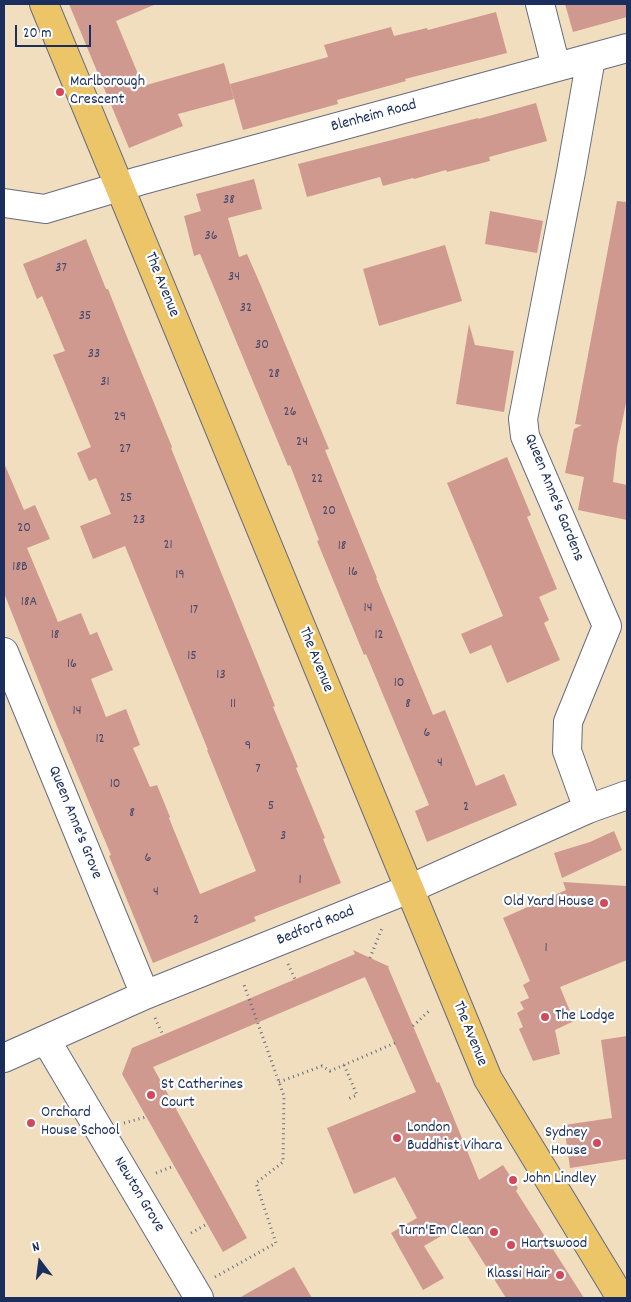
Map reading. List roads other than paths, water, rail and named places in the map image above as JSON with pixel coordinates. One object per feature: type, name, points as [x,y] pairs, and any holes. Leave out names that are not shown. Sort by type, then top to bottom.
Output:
[{"type":"main road","name":"The Avenue","points":[[44,4],[488,1079],[621,1298]]},
{"type":"street","points":[[540,4],[556,67]]},
{"type":"street","name":"Blenheim Road","points":[[120,186],[627,48]]},
{"type":"street","name":"Queen Anne's Gardens","points":[[588,809],[567,751],[568,722],[606,626],[525,436],[523,419],[591,58]]},
{"type":"street","points":[[4,204],[45,209],[120,186]]},
{"type":"street","name":"Queen Anne's Grove","points":[[4,652],[149,1004]]},
{"type":"street","name":"Bedford Road","points":[[4,1058],[46,1040],[149,1004],[588,809],[627,795]]},
{"type":"street","name":"Newton Grove","points":[[46,1040],[204,1289]]},
{"type":"place","name":"Marlborough Crescent","points":[[60,92]]},
{"type":"place","name":"Old Yard House","points":[[604,903]]},
{"type":"place","name":"The Lodge","points":[[545,1017]]},
{"type":"place","name":"St Catherines Court","points":[[151,1095]]},
{"type":"place","name":"Orchard House School","points":[[31,1123]]},
{"type":"place","name":"London Buddhist Vihara","points":[[397,1138]]},
{"type":"place","name":"Sydney House","points":[[597,1143]]},
{"type":"place","name":"John Lindley","points":[[513,1180]]},
{"type":"place","name":"Turn'Em Clean","points":[[494,1232]]},
{"type":"place","name":"Hartswood","points":[[511,1245]]},
{"type":"place","name":"Klassi Hair","points":[[560,1275]]}]
